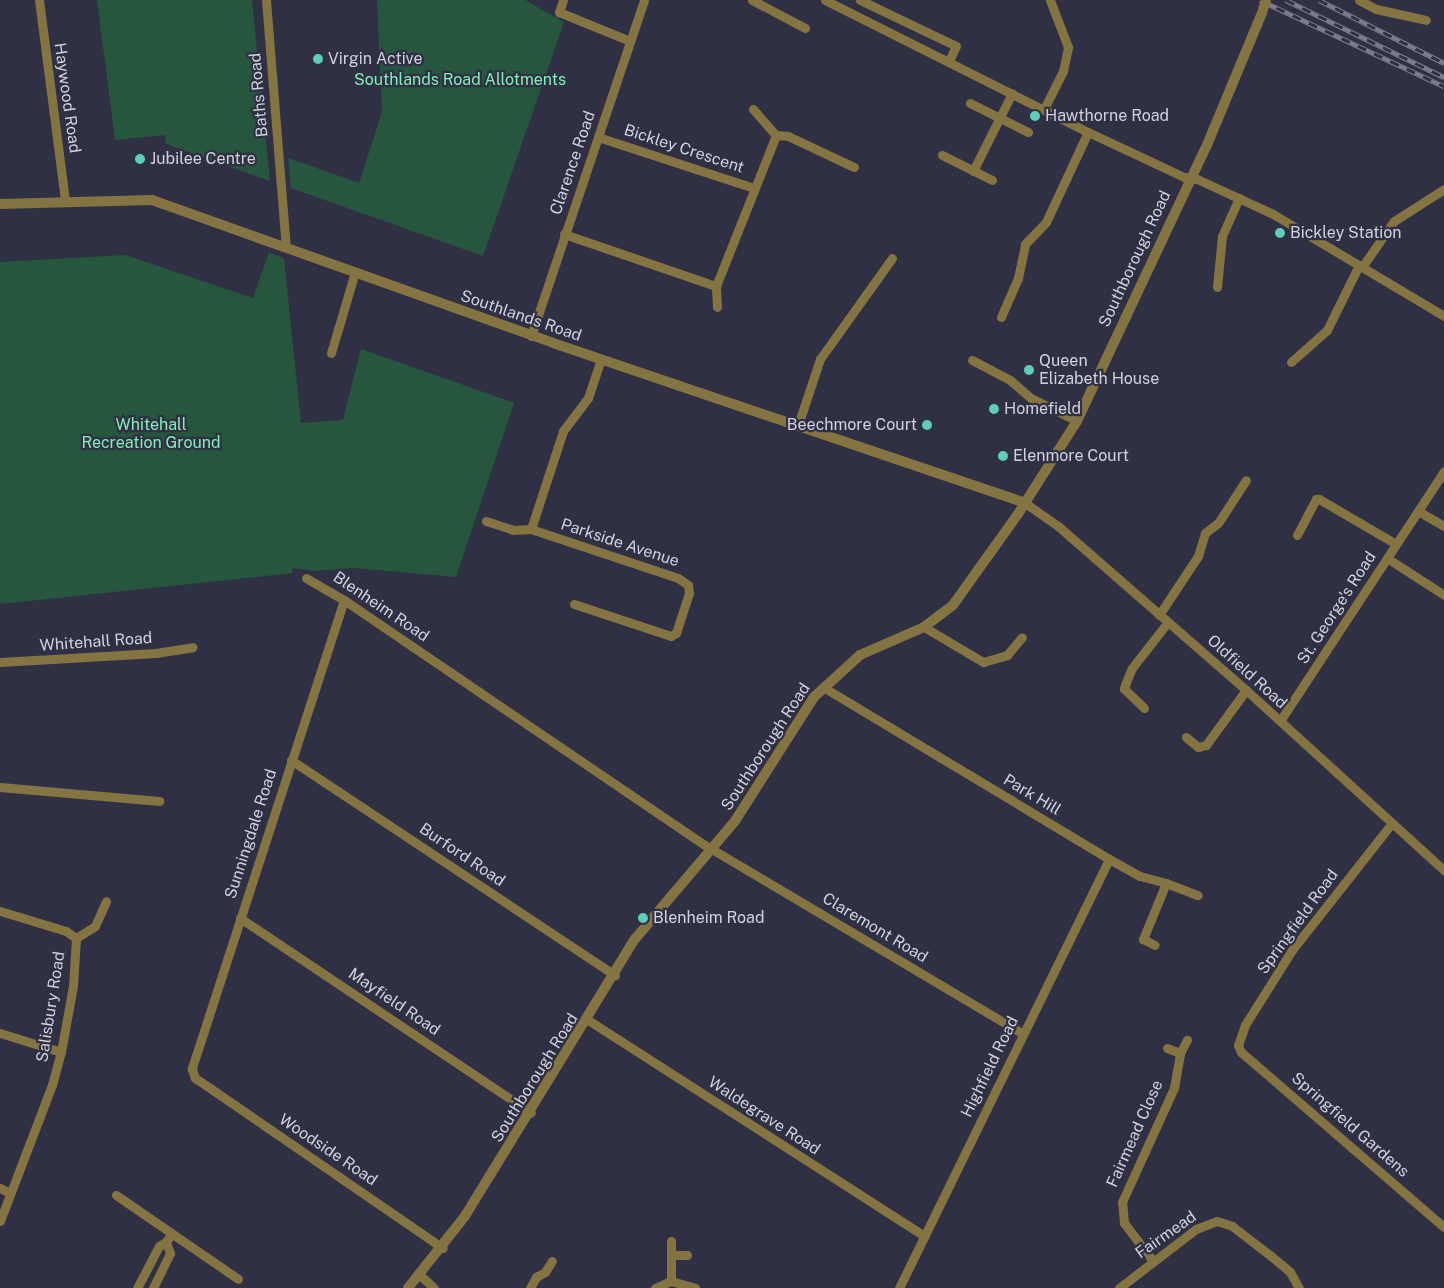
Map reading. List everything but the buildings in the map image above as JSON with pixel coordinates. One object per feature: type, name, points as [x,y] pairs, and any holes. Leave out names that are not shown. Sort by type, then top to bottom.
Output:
[{"type":"street","name":"Haywood Road","points":[[39,0],[65,201]]},
{"type":"street","name":"Baths Road","points":[[266,0],[286,247]]},
{"type":"street","points":[[563,0],[559,12],[630,41]]},
{"type":"street","name":"Clarence Road","points":[[531,336],[644,0]]},
{"type":"street","points":[[752,0],[805,28]]},
{"type":"street","points":[[860,0],[956,46],[949,60]]},
{"type":"street","points":[[1044,109],[1063,71],[1068,47],[1050,0]]},
{"type":"street","name":"Southborough Road","points":[[408,1288],[443,1248],[531,1113],[648,923],[735,821],[806,707],[823,687],[860,656],[924,627],[966,591],[1025,503],[1077,421],[1239,73],[1266,0]]},
{"type":"street","points":[[1359,0],[1376,9],[1426,20]]},
{"type":"street","points":[[829,1],[949,60],[1088,132],[1239,198],[1361,266],[1444,316]]},
{"type":"street","points":[[973,171],[1012,93]]},
{"type":"street","points":[[970,103],[1028,132]]},
{"type":"street","points":[[753,108],[776,135],[788,136],[854,167]]},
{"type":"street","points":[[1001,318],[1018,278],[1025,244],[1046,222],[1088,132]]},
{"type":"street","points":[[754,188],[776,135]]},
{"type":"street","name":"Bickley Crescent","points":[[598,137],[754,188],[716,286],[717,308]]},
{"type":"street","points":[[942,155],[992,180]]},
{"type":"street","points":[[1291,362],[1328,330],[1361,266],[1394,221],[1444,189]]},
{"type":"street","points":[[1217,287],[1222,236],[1239,198]]},
{"type":"street","name":"Southlands Road","points":[[0,204],[152,200],[531,336],[1025,503]]},
{"type":"street","points":[[564,234],[716,286]]},
{"type":"street","points":[[798,425],[820,359],[892,258]]},
{"type":"street","points":[[331,353],[355,272]]},
{"type":"street","points":[[531,529],[563,431],[588,398],[601,359]]},
{"type":"street","points":[[972,360],[1010,380],[1031,398],[1077,421]]},
{"type":"street","name":"St. George's Road","points":[[1280,722],[1444,472]]},
{"type":"street","points":[[1159,615],[1198,556],[1205,533],[1218,523],[1246,480]]},
{"type":"street","points":[[1297,535],[1316,500],[1319,499],[1396,544]]},
{"type":"street","name":"Oldfield Road","points":[[1025,503],[1058,526],[1246,690],[1444,870]]},
{"type":"street","points":[[1418,511],[1444,526]]},
{"type":"street","name":"Parkside Avenue","points":[[486,521],[513,530],[531,529],[678,578],[688,586],[678,627],[671,636],[574,604]]},
{"type":"street","points":[[1387,558],[1444,595]]},
{"type":"street","name":"Blenheim Road","points":[[306,578],[344,600],[711,848]]},
{"type":"street","name":"Sunningdale Road","points":[[195,1078],[192,1063],[344,600]]},
{"type":"street","points":[[1144,708],[1124,689],[1125,685],[1132,668],[1168,622]]},
{"type":"street","points":[[924,627],[983,662],[1007,655],[1022,637]]},
{"type":"street","name":"Whitehall Road","points":[[0,662],[156,653],[193,647]]},
{"type":"street","name":"Park Hill","points":[[823,687],[1140,876],[1198,895]]},
{"type":"street","points":[[1186,737],[1198,747],[1206,745],[1214,738],[1246,690]]},
{"type":"street","name":"Burford Road","points":[[291,760],[615,975]]},
{"type":"street","points":[[0,787],[159,801]]},
{"type":"street","name":"Springfield Road","points":[[1238,1045],[1245,1025],[1292,950],[1392,823]]},
{"type":"street","name":"Claremont Road","points":[[711,848],[1023,1034]]},
{"type":"street","name":"Highfield Road","points":[[899,1288],[1109,858]]},
{"type":"street","points":[[1156,945],[1143,939],[1166,883]]},
{"type":"street","points":[[0,911],[66,931],[76,938],[95,926],[106,901]]},
{"type":"street","name":"Mayfield Road","points":[[240,918],[531,1113]]},
{"type":"street","name":"Salisbury Road","points":[[0,1221],[52,1085],[61,1052],[73,986],[76,938]]},
{"type":"street","name":"Waldegrave Road","points":[[588,1020],[925,1236]]},
{"type":"street","points":[[0,1033],[61,1052]]},
{"type":"street","name":"Fairmead Close","points":[[1153,1262],[1124,1223],[1122,1202],[1174,1088],[1180,1053],[1186,1040]]},
{"type":"street","name":"Springfield Gardens","points":[[1238,1045],[1241,1052],[1444,1227]]},
{"type":"street","points":[[1167,1048],[1180,1053]]},
{"type":"street","name":"Woodside Road","points":[[195,1078],[443,1248]]},
{"type":"street","points":[[0,1188],[10,1193]]},
{"type":"street","points":[[116,1195],[169,1238],[238,1279]]},
{"type":"street","name":"Fairmead","points":[[1119,1288],[1203,1225],[1224,1222],[1290,1272],[1298,1288]]},
{"type":"street","points":[[137,1288],[159,1246],[169,1238]]},
{"type":"street","points":[[153,1288],[170,1253],[169,1238]]},
{"type":"street","points":[[671,1240],[671,1282]]},
{"type":"street","points":[[671,1254],[687,1255]]},
{"type":"street","points":[[530,1288],[536,1277],[545,1272],[552,1260]]},
{"type":"street","points":[[420,1275],[434,1288]]},
{"type":"street","points":[[655,1288],[671,1282],[696,1288]]},
{"type":"green space","points":[[97,0],[252,0],[270,181],[166,144],[165,135],[115,140]]},
{"type":"green space","name":"Southlands Road Allotments","points":[[377,0],[525,0],[564,22],[483,256],[291,188],[288,158],[359,183],[382,112]]},
{"type":"green space","name":"Whitehall Recreation Ground","points":[[269,252],[284,259],[301,423],[343,420],[361,349],[514,403],[456,577],[354,568],[316,571],[292,568],[293,573],[0,604],[0,262],[125,255],[253,298]]},
{"type":"railway","points":[[1260,0],[1444,86]]},
{"type":"railway","points":[[1286,0],[1444,77]]},
{"type":"railway","points":[[1319,0],[1444,63]]},
{"type":"place","name":"Virgin Active","points":[[318,59]]},
{"type":"place","name":"Hawthorne Road","points":[[1035,116]]},
{"type":"place","name":"Jubilee Centre","points":[[140,159]]},
{"type":"place","name":"Bickley Station","points":[[1280,233]]},
{"type":"place","name":"Queen Elizabeth House","points":[[1029,370]]},
{"type":"place","name":"Homefield","points":[[994,409]]},
{"type":"place","name":"Beechmore Court","points":[[927,425]]},
{"type":"place","name":"Elenmore Court","points":[[1003,456]]},
{"type":"place","name":"Blenheim Road","points":[[643,918]]}]
